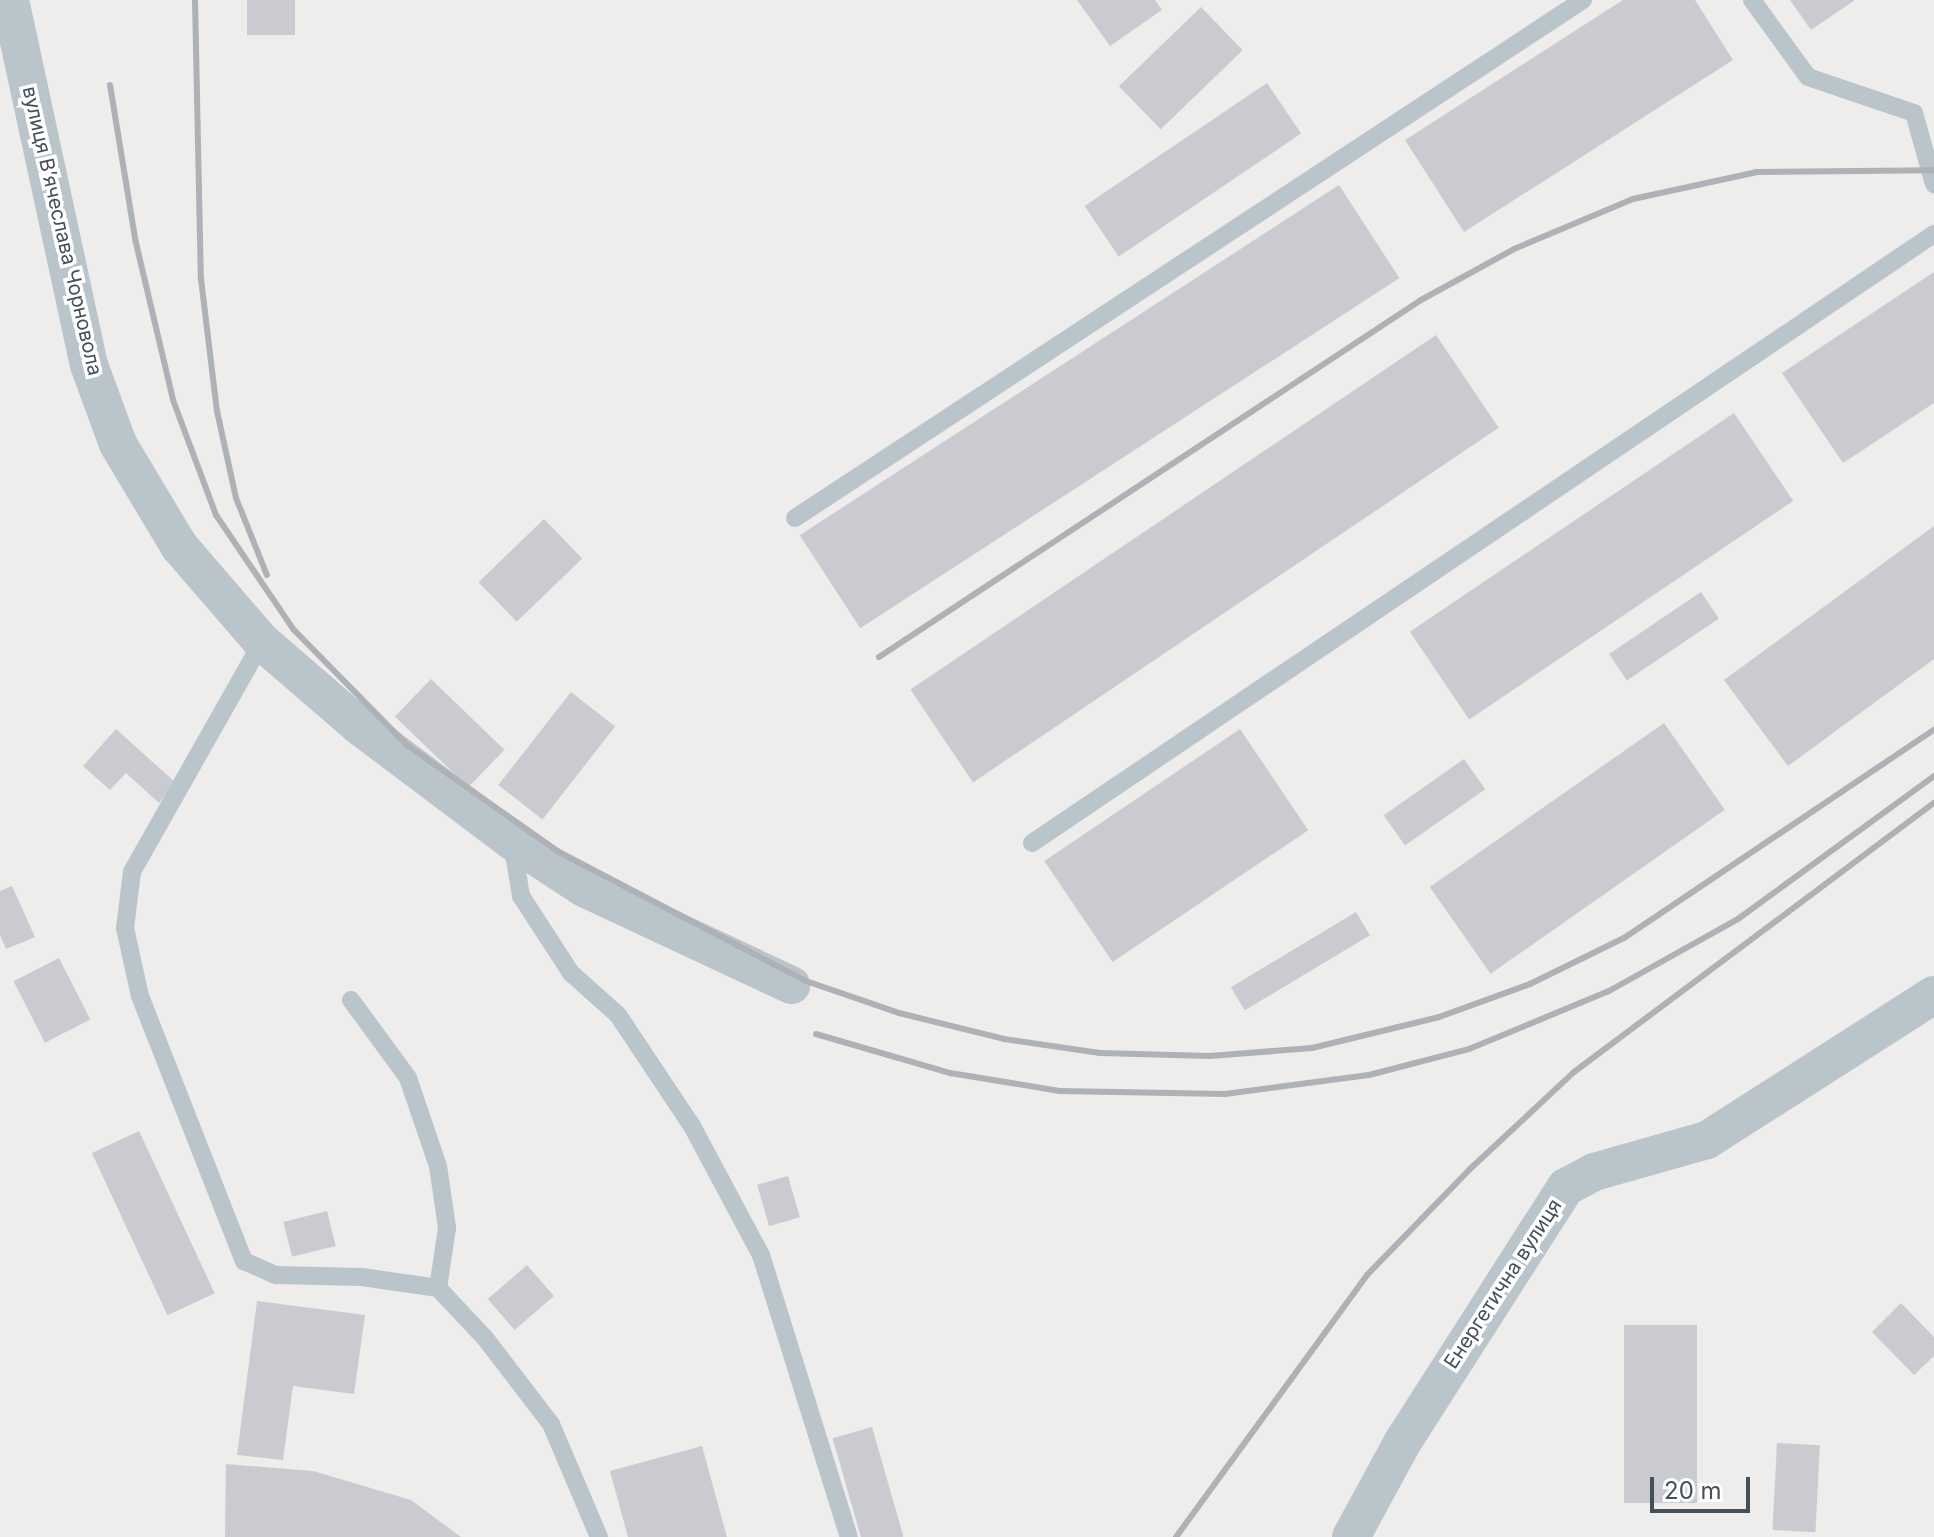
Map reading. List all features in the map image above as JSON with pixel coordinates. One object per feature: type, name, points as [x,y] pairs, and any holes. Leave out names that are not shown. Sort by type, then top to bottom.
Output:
[{"type":"street","name":"вулиця Вʼячеслава Чорновола","points":[[10,0],[89,365],[118,444],[179,546],[262,642],[358,725],[512,841],[584,888],[791,985]]},
{"type":"street","name":"Енергетична вулиця","points":[[1351,1537],[1402,1443],[1566,1187],[1594,1172],[1707,1140],[1934,995]]},
{"type":"lane","points":[[795,518],[1583,0]]},
{"type":"lane","points":[[1752,0],[1808,77],[1914,113],[1934,184]]},
{"type":"lane","points":[[1032,843],[1934,234]]},
{"type":"lane","points":[[262,642],[132,872],[125,928],[140,996],[244,1261],[276,1275],[362,1277],[438,1288],[485,1338],[551,1424],[599,1537]]},
{"type":"lane","points":[[512,841],[521,896],[571,973],[618,1015],[676,1101],[761,1255],[849,1537]]},
{"type":"lane","points":[[351,1000],[408,1078],[438,1166],[447,1228],[438,1288]]},
{"type":"building","points":[[247,0],[295,0],[295,35],[247,35]]},
{"type":"building","points":[[1077,0],[1155,0],[1162,10],[1110,46]]},
{"type":"building","points":[[1623,0],[1695,0],[1733,60],[1464,232],[1405,140]]},
{"type":"building","points":[[1790,0],[1855,0],[1811,30]]},
{"type":"building","points":[[1201,7],[1243,50],[1161,129],[1119,86]]},
{"type":"building","points":[[1267,83],[1301,134],[1119,257],[1085,206]]},
{"type":"building","points":[[1339,185],[1399,278],[860,628],[800,535]]},
{"type":"building","points":[[1934,272],[1934,403],[1843,463],[1782,373]]},
{"type":"building","points":[[1436,335],[1499,428],[973,782],[910,690]]},
{"type":"building","points":[[1734,413],[1793,501],[1469,720],[1410,632]]},
{"type":"building","points":[[544,519],[582,559],[517,622],[479,582]]},
{"type":"building","points":[[1934,526],[1934,659],[1788,766],[1724,680]]},
{"type":"building","points":[[1701,592],[1719,619],[1627,681],[1609,654]]},
{"type":"building","points":[[431,679],[504,750],[468,787],[395,716]]},
{"type":"building","points":[[571,692],[615,726],[542,819],[498,785]]},
{"type":"building","points":[[1664,723],[1725,810],[1491,974],[1430,887]]},
{"type":"building","points":[[116,729],[176,783],[159,803],[126,773],[110,790],[83,766]]},
{"type":"building","points":[[1240,729],[1308,830],[1113,962],[1044,861]]},
{"type":"building","points":[[1464,759],[1485,789],[1405,846],[1384,815]]},
{"type":"building","points":[[12,886],[35,937],[6,949],[0,935],[0,891]]},
{"type":"building","points":[[1356,912],[1370,935],[1245,1010],[1231,987]]},
{"type":"building","points":[[59,958],[90,1019],[45,1043],[14,981]]},
{"type":"building","points":[[139,1131],[215,1293],[168,1315],[92,1153]]},
{"type":"building","points":[[788,1176],[800,1217],[769,1226],[757,1185]]},
{"type":"building","points":[[327,1211],[336,1246],[292,1257],[283,1222]]},
{"type":"building","points":[[527,1265],[554,1296],[515,1330],[488,1299]]},
{"type":"building","points":[[257,1301],[365,1315],[354,1394],[293,1386],[283,1460],[237,1455]]},
{"type":"building","points":[[1901,1303],[1934,1337],[1934,1356],[1914,1375],[1872,1332]]},
{"type":"building","points":[[1624,1325],[1697,1325],[1697,1503],[1624,1503]]},
{"type":"building","points":[[872,1427],[903,1537],[861,1537],[833,1438]]},
{"type":"building","points":[[1777,1443],[1820,1445],[1815,1532],[1772,1530]]},
{"type":"building","points":[[702,1446],[727,1537],[628,1537],[610,1471]]},
{"type":"building","points":[[226,1464],[313,1471],[411,1500],[461,1537],[225,1537]]},
{"type":"railway","points":[[195,0],[201,279],[217,411],[236,498],[267,575]]},
{"type":"railway","points":[[110,85],[136,243],[173,400],[216,515],[294,630],[407,745],[557,851],[806,981],[899,1013],[1004,1039],[1100,1053],[1210,1056],[1312,1048],[1439,1017],[1530,984],[1624,938],[1934,730]]},
{"type":"railway","points":[[879,657],[1421,300],[1514,249],[1633,199],[1757,172],[1934,170]]},
{"type":"railway","points":[[816,1034],[950,1073],[1060,1091],[1225,1094],[1369,1075],[1469,1049],[1609,991],[1738,919],[1934,776]]},
{"type":"railway","points":[[1176,1537],[1367,1275],[1470,1169],[1574,1072],[1934,803]]}]
